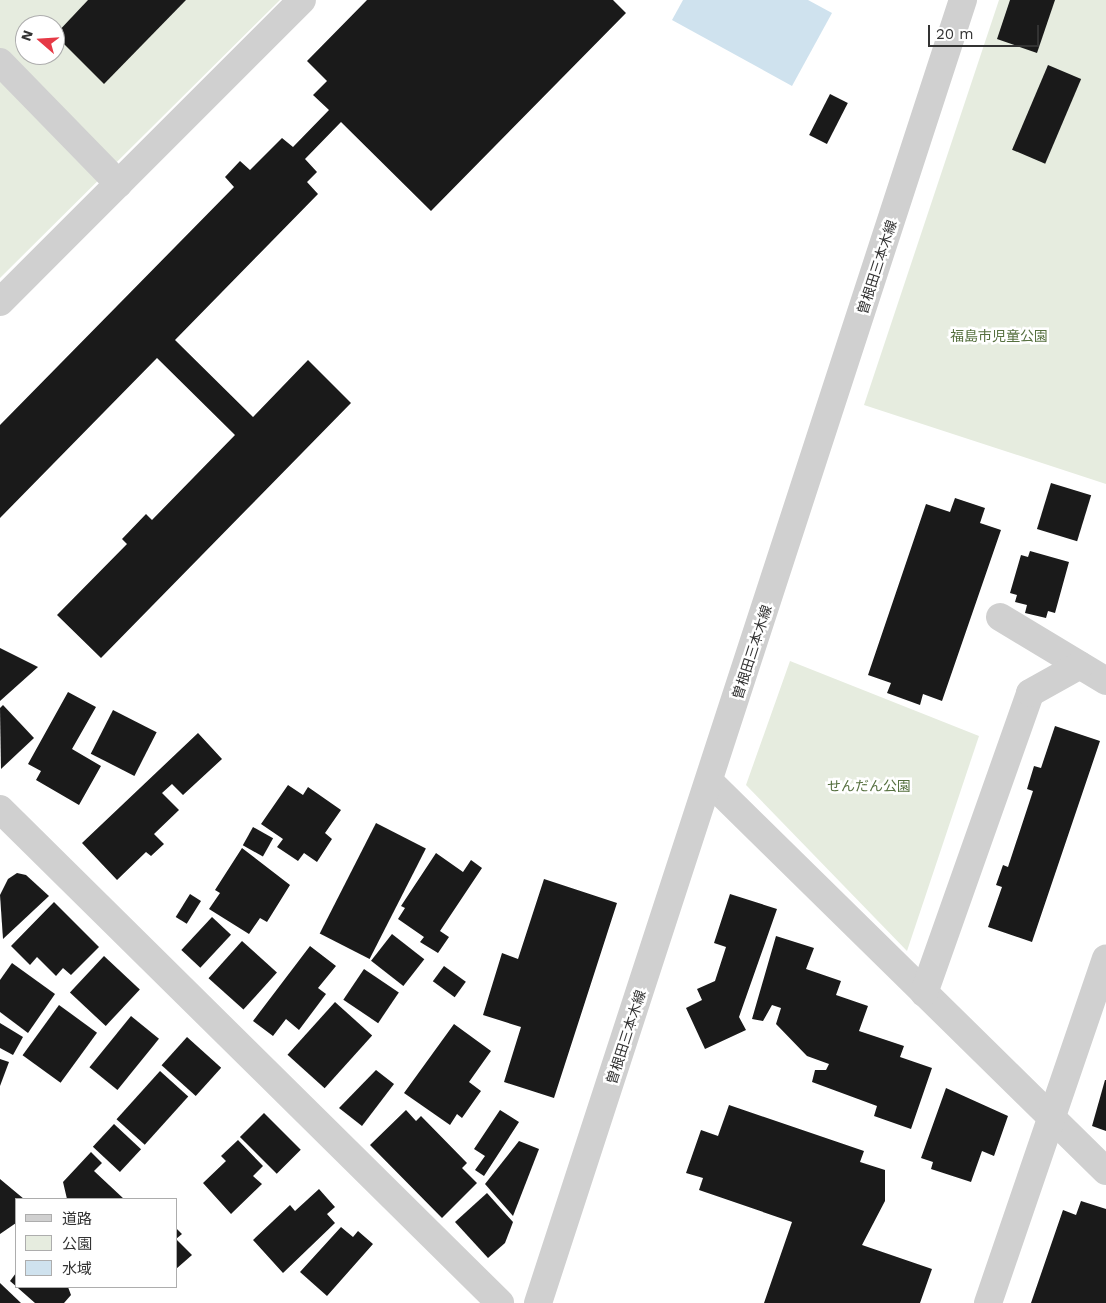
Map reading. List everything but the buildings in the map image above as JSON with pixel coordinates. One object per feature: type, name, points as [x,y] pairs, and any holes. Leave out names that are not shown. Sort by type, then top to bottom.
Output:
[{"type":"street","points":[[0,302],[302,0]]},
{"type":"street","name":"曽根田三本木線","points":[[538,1303],[710,782],[963,0]]},
{"type":"street","points":[[0,62],[119,184]]},
{"type":"street","points":[[1000,617],[1106,680]]},
{"type":"street","points":[[924,993],[1030,693],[1080,665]]},
{"type":"street","points":[[710,782],[1106,1170]]},
{"type":"street","points":[[2,818],[500,1303]]},
{"type":"street","points":[[988,1303],[1106,959]]},
{"type":"green space","points":[[0,0],[280,0],[0,278]]},
{"type":"green space","name":"福島市児童公園","points":[[999,0],[1106,0],[1106,484],[864,405]]},
{"type":"green space","name":"せんだん公園","points":[[790,661],[979,736],[907,951],[746,785]]},
{"type":"water","points":[[683,0],[808,0],[832,13],[792,86],[672,20]]}]
